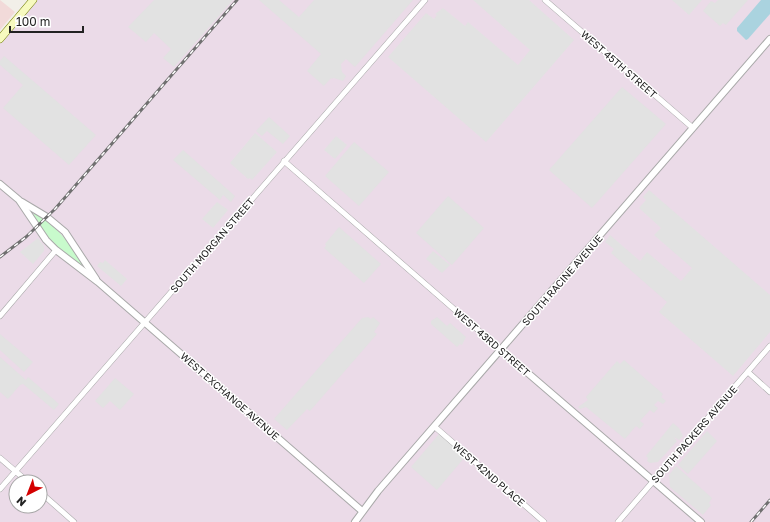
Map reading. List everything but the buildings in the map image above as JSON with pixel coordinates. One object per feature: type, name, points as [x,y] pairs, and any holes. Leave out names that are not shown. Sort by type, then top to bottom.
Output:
[{"type":"main road","points":[[0,39],[33,0]]},
{"type":"street","name":"SOUTH MORGAN STREET","points":[[0,489],[425,0]]},
{"type":"street","name":"WEST 45TH STREET","points":[[545,0],[693,128]]},
{"type":"street","name":"SOUTH RACINE AVENUE","points":[[355,522],[362,511],[770,39]]},
{"type":"street","name":"WEST 43RD STREET","points":[[284,161],[701,522]]},
{"type":"street","name":"WEST EXCHANGE AVENUE","points":[[0,184],[19,200],[47,217],[65,232],[98,282]]},
{"type":"street","name":"WEST EXCHANGE AVENUE","points":[[19,200],[46,240],[56,250],[98,282],[362,511]]},
{"type":"street","points":[[0,316],[56,250]]},
{"type":"street","name":"SOUTH PACKERS AVENUE","points":[[618,522],[770,346]]},
{"type":"street","points":[[748,372],[770,392]]},
{"type":"street","name":"WEST 42ND PLACE","points":[[435,427],[544,522]]},
{"type":"street","points":[[0,458],[19,474]]},
{"type":"street","points":[[48,499],[74,522]]},
{"type":"shaded area","points":[[0,0],[15,12],[0,30]]},
{"type":"shaded area","points":[[35,0],[770,0],[770,522],[0,522],[0,40]]},
{"type":"shaded area","points":[[154,0],[233,0],[174,67],[163,58],[171,49],[154,33],[146,42],[128,27]]},
{"type":"shaded area","points":[[259,0],[279,0],[299,17],[314,0],[413,0],[355,67],[346,59],[341,64],[342,72],[346,76],[343,81],[334,78],[330,79],[324,86],[307,71],[321,54]]},
{"type":"shaded area","points":[[473,0],[529,0],[574,40],[486,142],[388,57],[426,13],[434,19],[437,15],[435,14],[443,8],[465,26],[468,22],[518,65],[530,50]]},
{"type":"shaded area","points":[[672,0],[702,0],[689,15]]},
{"type":"shaded area","points":[[718,0],[748,0],[726,25],[723,23],[720,26],[703,11],[711,1],[715,3]]},
{"type":"shaded area","points":[[4,56],[96,135],[69,165],[3,108],[23,85],[0,65],[0,61]]},
{"type":"shaded area","points":[[622,87],[666,124],[592,208],[549,170]]},
{"type":"shaded area","points":[[269,117],[290,136],[283,144],[267,131],[262,136],[256,131]]},
{"type":"shaded area","points":[[255,133],[277,152],[252,180],[250,178],[248,179],[230,163]]},
{"type":"shaded area","points":[[336,136],[347,145],[335,159],[324,150]]},
{"type":"shaded area","points":[[354,142],[389,172],[359,206],[325,176]]},
{"type":"shaded area","points":[[183,150],[235,196],[231,202],[223,195],[220,200],[173,160]]},
{"type":"shaded area","points":[[649,190],[770,295],[770,332],[733,376],[659,312],[667,302],[611,253],[614,249],[605,242],[610,235],[640,261],[647,252],[681,281],[692,268],[654,235],[661,228],[639,208],[646,200],[643,197]]},
{"type":"shaded area","points":[[448,196],[484,228],[452,265],[416,233]]},
{"type":"shaded area","points":[[217,202],[228,210],[213,228],[202,219]]},
{"type":"shaded area","points":[[339,227],[381,264],[364,283],[324,248],[326,246],[325,244]]},
{"type":"shaded area","points":[[38,238],[44,246],[44,251],[33,264],[20,252]]},
{"type":"shaded area","points":[[433,251],[450,265],[442,273],[426,259]]},
{"type":"shaded area","points":[[105,260],[127,279],[121,286],[97,266],[100,262],[103,263]]},
{"type":"shaded area","points":[[368,317],[371,319],[373,317],[380,323],[374,332],[377,334],[310,411],[307,409],[287,430],[274,419],[362,318]]},
{"type":"shaded area","points":[[437,317],[447,326],[450,323],[466,337],[462,345],[460,344],[457,347],[431,324],[431,321]]},
{"type":"shaded area","points":[[0,334],[33,362],[24,372],[0,350]]},
{"type":"shaded area","points":[[0,357],[26,380],[28,377],[59,404],[54,410],[23,384],[20,385],[8,399],[0,392]]},
{"type":"shaded area","points":[[624,360],[663,394],[661,397],[666,401],[663,404],[658,401],[654,405],[658,408],[654,413],[650,410],[640,421],[644,424],[640,429],[636,426],[625,439],[586,407],[580,409],[578,407],[588,400],[586,397],[617,361],[620,364]]},
{"type":"shaded area","points":[[115,378],[134,394],[120,410],[110,401],[103,408],[95,401]]},
{"type":"shaded area","points":[[673,423],[679,428],[683,436],[679,440],[674,437],[677,441],[658,462],[650,463],[647,461],[648,458],[646,456]]},
{"type":"shaded area","points":[[707,431],[717,441],[688,474],[678,465]]},
{"type":"shaded area","points":[[439,434],[465,457],[437,490],[411,467]]},
{"type":"shaded area","points":[[676,466],[712,498],[709,503],[711,505],[703,515],[670,487],[669,475]]},
{"type":"green space","points":[[34,213],[49,223],[62,235],[82,264],[82,268],[49,239],[33,215]]},
{"type":"water","points":[[761,0],[770,0],[770,14],[746,40],[737,31],[737,28]]},
{"type":"railway","points":[[0,257],[26,237],[55,209],[237,0]]},
{"type":"railway","points":[[751,522],[770,500]]}]
